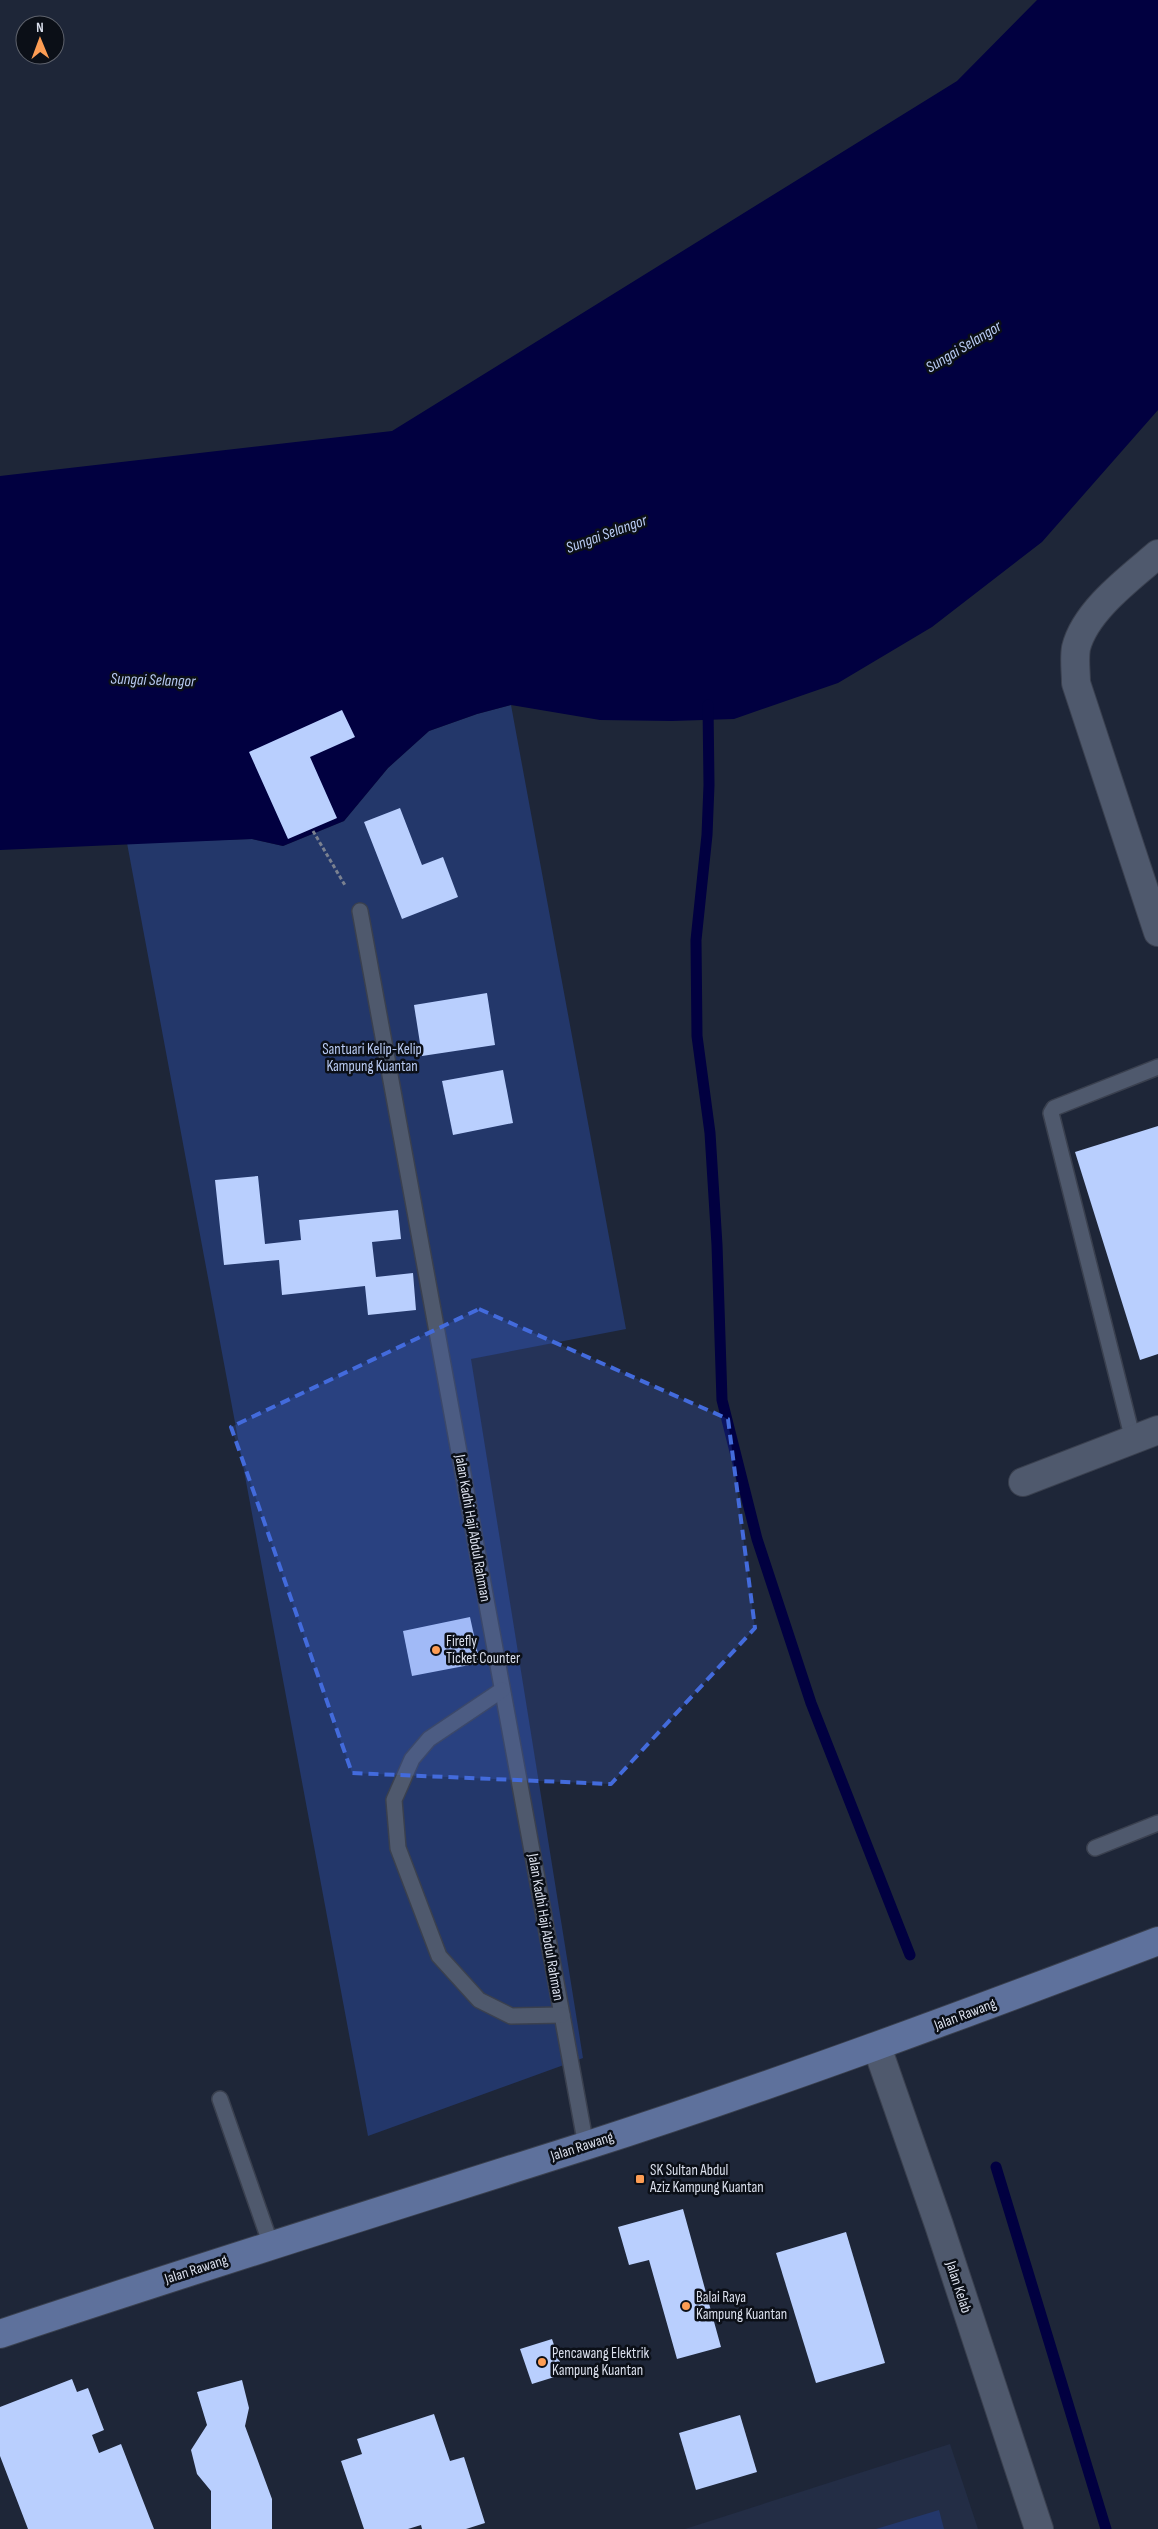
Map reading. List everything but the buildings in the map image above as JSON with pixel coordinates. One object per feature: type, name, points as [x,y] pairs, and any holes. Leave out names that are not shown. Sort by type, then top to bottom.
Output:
[{"type":"main road","name":"Jalan Rawang","points":[[0,2334],[271,2245],[586,2146],[877,2047],[1158,1941]]},
{"type":"street","points":[[1158,554],[1121,586],[1090,619],[1076,648],[1076,683],[1158,932]]},
{"type":"street","points":[[1022,1482],[1146,1435]]},
{"type":"street","name":"Jalan Kelab","points":[[877,2047],[939,2225],[1039,2529]]},
{"type":"lane","name":"Jalan Kadhi Haji Abdul Rahman","points":[[360,911],[586,2146]]},
{"type":"lane","points":[[1146,1435],[1051,1114],[1054,1108],[1158,1067]]},
{"type":"lane","points":[[502,1690],[429,1739],[412,1759],[394,1800],[398,1848],[439,1956],[480,2000],[511,2016],[562,2015]]},
{"type":"lane","points":[[1095,1848],[1158,1823]]},
{"type":"lane","points":[[220,2099],[271,2245]]},
{"type":"path","points":[[313,831],[360,911]]},
{"type":"highlighted area","points":[[479,1309],[728,1419],[755,1628],[611,1784],[352,1773],[231,1427]]},
{"type":"shaded area","points":[[950,2444],[978,2529],[685,2529]]},
{"type":"green space","name":"Santuari Kelip-Kelip Kampung Kuantan","points":[[511,705],[626,1329],[471,1359],[583,2058],[368,2136],[127,843],[252,839],[283,846],[344,821],[388,768],[429,731],[477,714]]},
{"type":"green space","points":[[939,2510],[944,2529],[876,2529]]},
{"type":"water","name":"Sungai Selangor","points":[[1037,0],[1158,0],[1158,410],[1042,542],[932,627],[838,683],[734,719],[672,721],[600,720],[511,705],[477,714],[429,731],[388,768],[344,821],[283,846],[252,839],[0,850],[0,476],[392,431],[957,81]]},
{"type":"waterway","points":[[708,705],[709,785],[707,835],[696,940],[697,1036],[710,1133],[717,1245],[722,1400],[757,1539],[811,1703],[910,1955]]},
{"type":"waterway","points":[[996,2167],[1106,2529]]},
{"type":"place","name":"Firefly Ticket Counter","points":[[436,1650]]},
{"type":"place","name":"SK Sultan Abdul Aziz Kampung Kuantan","points":[[640,2179]]},
{"type":"place","name":"Balai Raya Kampung Kuantan","points":[[686,2306]]},
{"type":"place","name":"Pencawang Elektrik Kampung Kuantan","points":[[542,2362]]}]
